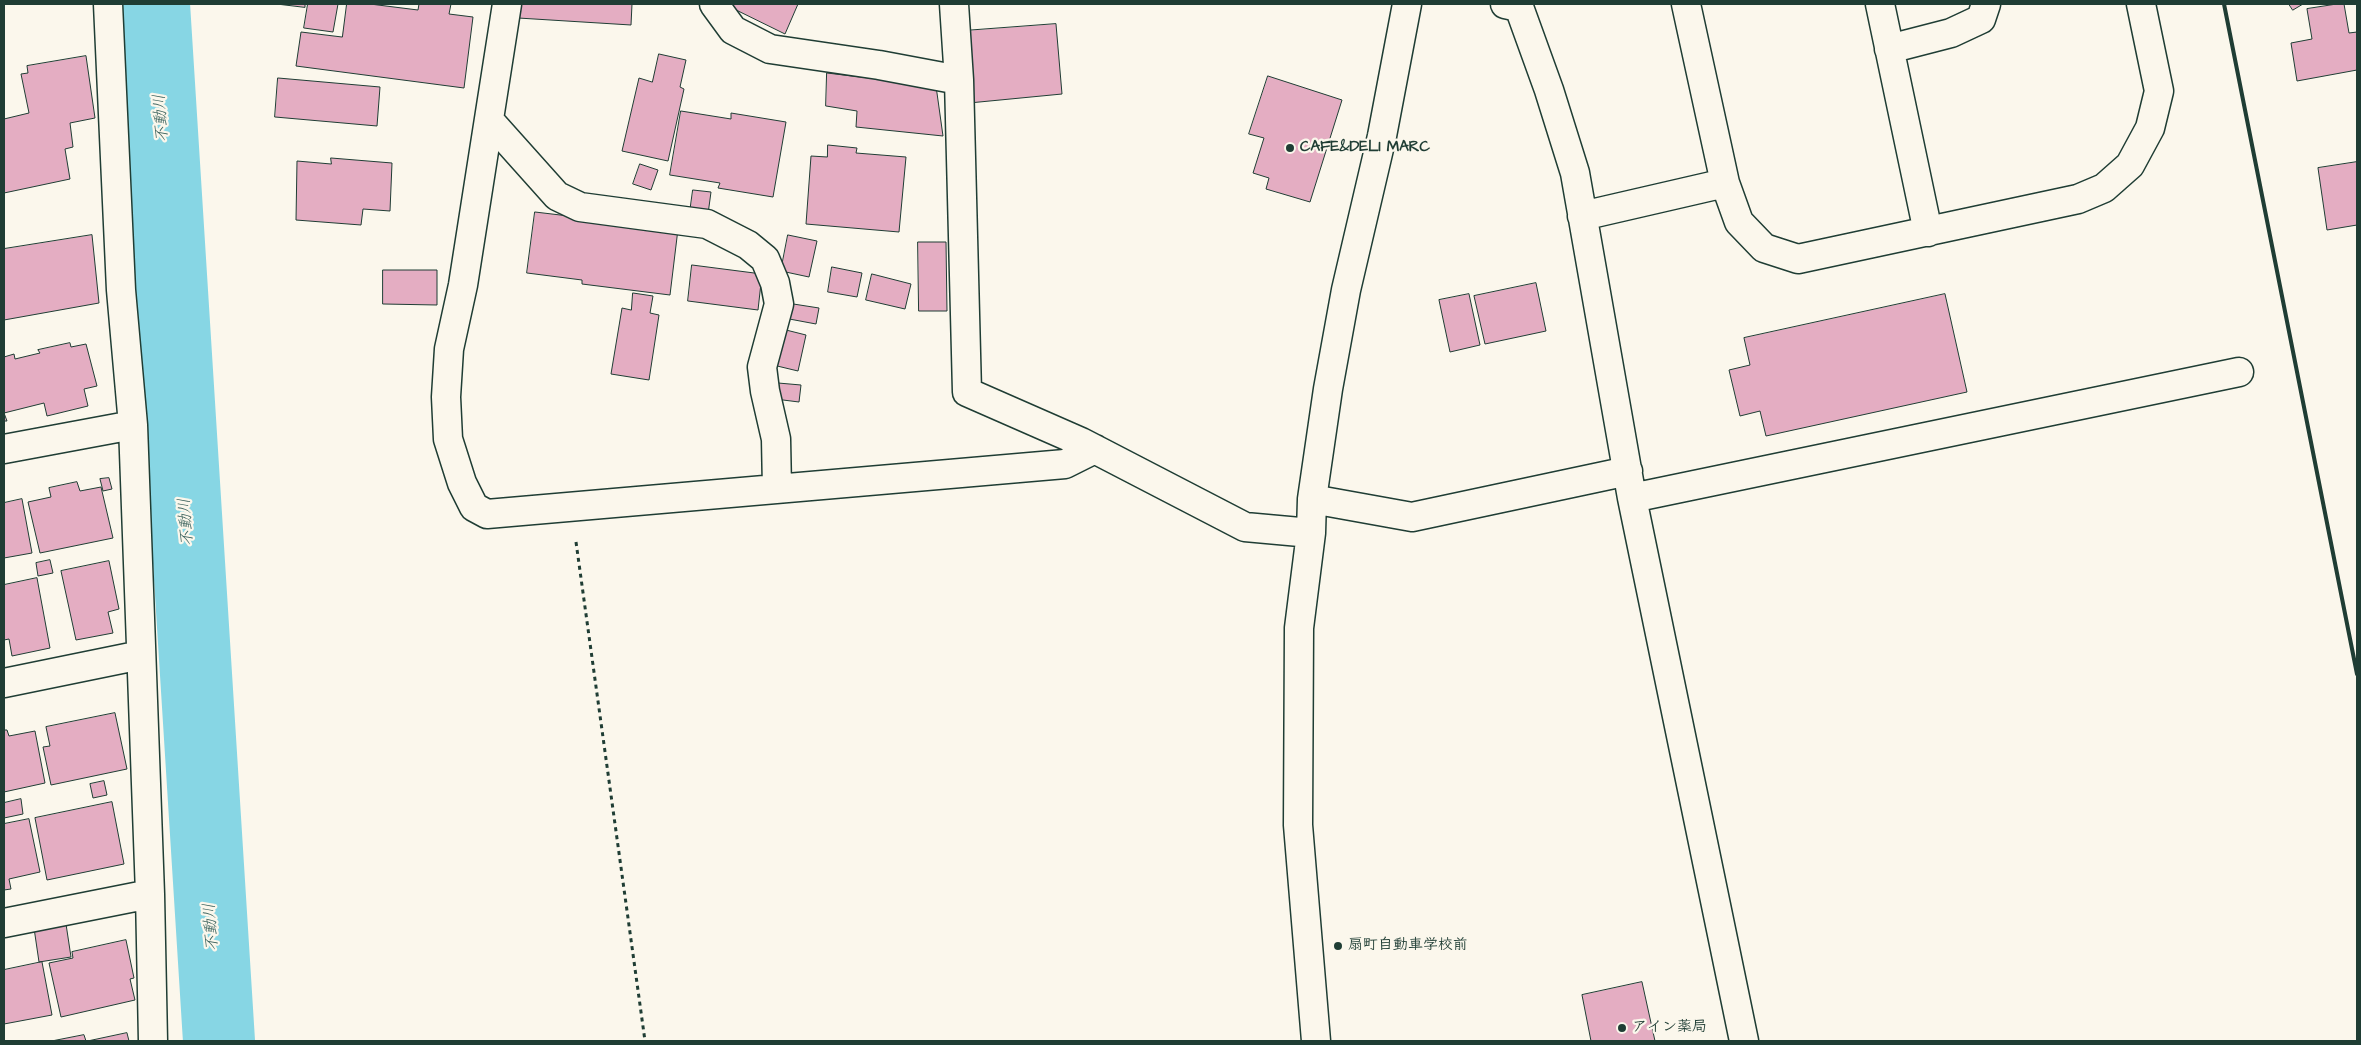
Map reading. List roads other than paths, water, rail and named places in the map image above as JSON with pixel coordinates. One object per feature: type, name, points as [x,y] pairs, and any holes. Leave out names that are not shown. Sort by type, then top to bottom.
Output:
[{"type":"street","points":[[108,4],[121,290],[133,425],[150,894],[153,1041]]},
{"type":"street","points":[[507,4],[463,285],[449,348],[446,397],[448,439],[462,483],[474,507],[487,514],[1065,464],[1095,449]]},
{"type":"street","points":[[714,4],[733,30],[770,49],[879,65],[959,80]]},
{"type":"street","points":[[954,4],[959,80],[967,392],[1095,449],[1245,527],[1311,532]]},
{"type":"street","points":[[1316,1041],[1298,825],[1299,628],[1311,532],[1312,500],[1328,389],[1346,290],[1382,136],[1407,4]]},
{"type":"street","points":[[1686,4],[1725,183],[1739,222],[1764,248],[1798,259],[2078,199],[2104,188],[2130,166],[2150,128],[2159,91],[2141,4]]},
{"type":"street","points":[[1880,4],[1928,232]]},
{"type":"street","points":[[1889,49],[1951,33],[1981,19],[1986,4]]},
{"type":"street","points":[[1514,5],[1549,90],[1575,173],[1632,498],[1744,1041]]},
{"type":"street","points":[[489,120],[557,196],[580,206],[707,224],[748,245],[765,259],[775,283],[779,304],[762,367],[765,391],[776,439],[778,489]]},
{"type":"street","points":[[1582,216],[1725,183]]},
{"type":"street","points":[[1632,498],[2240,372]]},
{"type":"street","points":[[4,449],[133,425]]},
{"type":"street","points":[[1312,500],[1412,517],[1628,471]]},
{"type":"street","points":[[4,683],[141,655]]},
{"type":"street","points":[[4,923],[150,894]]},
{"type":"waterway","name":"不動川","points":[[154,4],[219,1041]]},
{"type":"railway","points":[[2224,4],[2357,674]]},
{"type":"place","name":"CAFE&DELI MARC","points":[[1290,148]]},
{"type":"place","name":"扇町自動車学校前","points":[[1338,946]]},
{"type":"place","name":"アイン薬局","points":[[1622,1028]]}]
